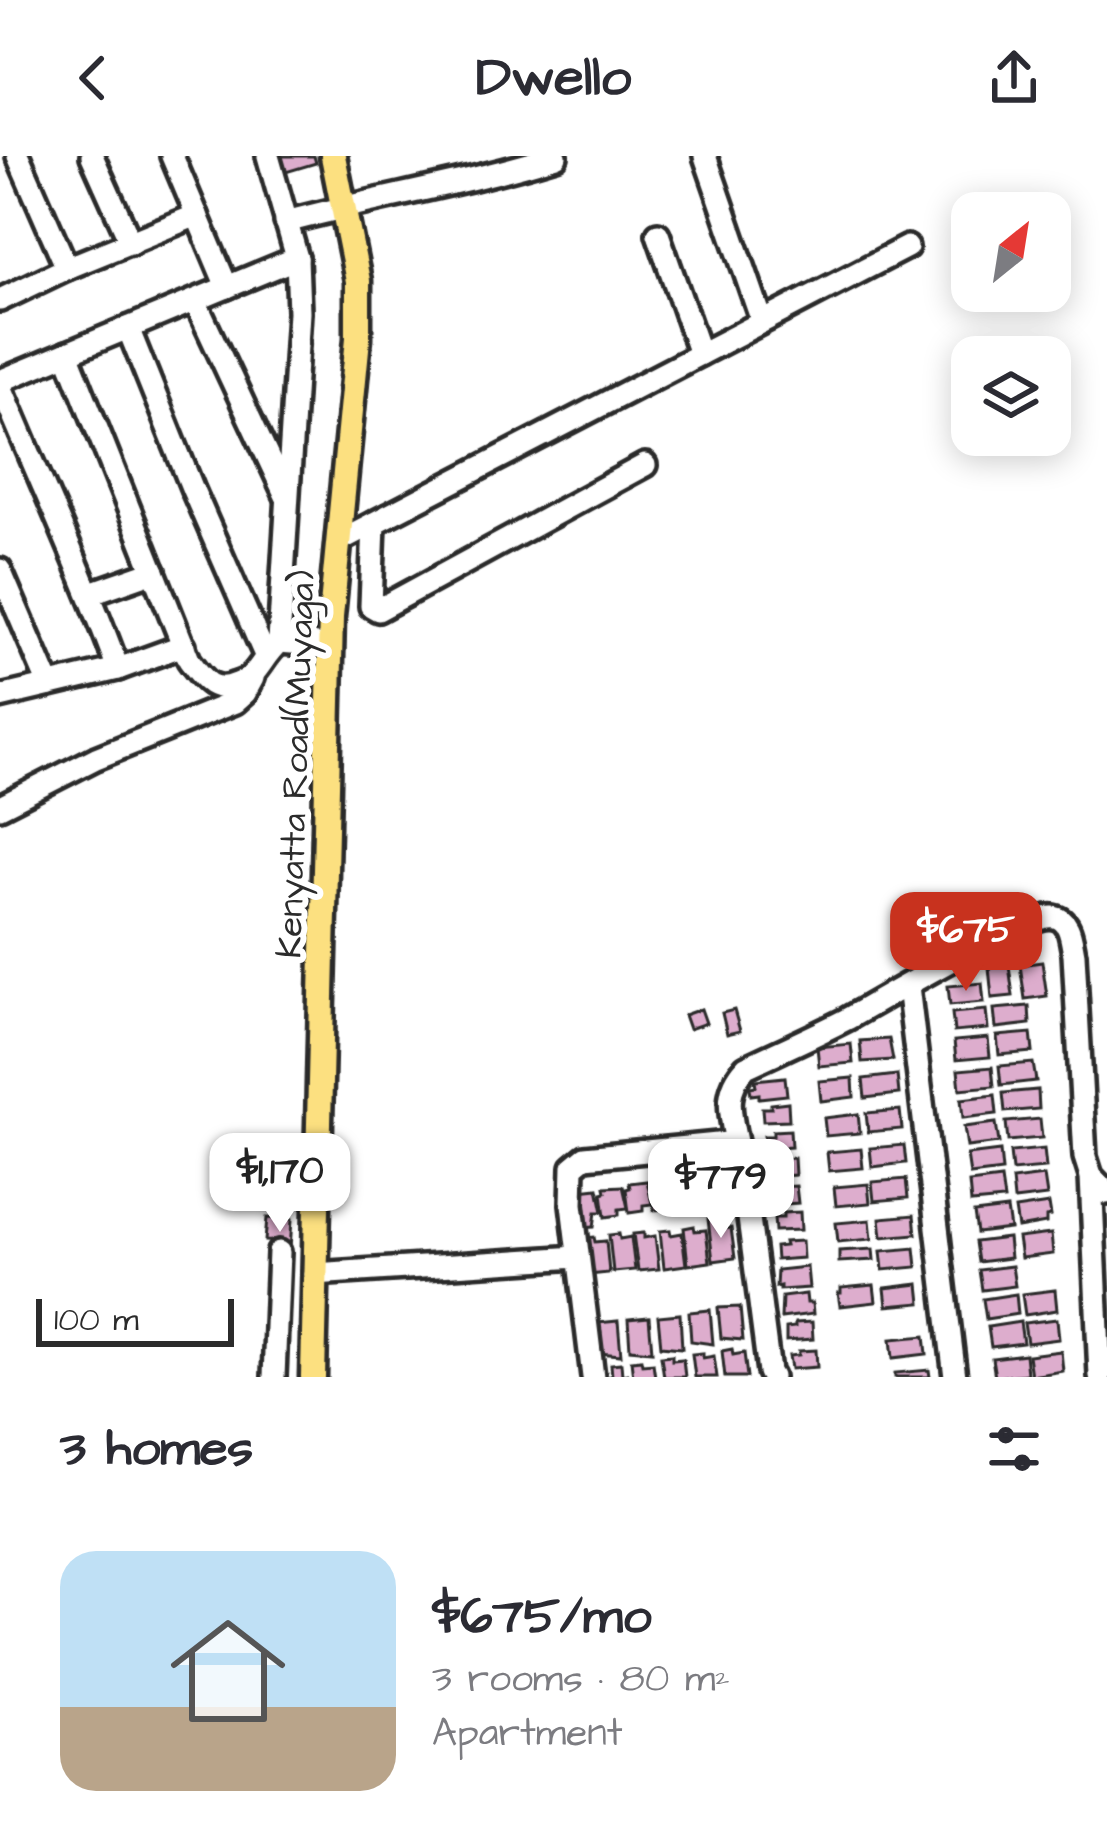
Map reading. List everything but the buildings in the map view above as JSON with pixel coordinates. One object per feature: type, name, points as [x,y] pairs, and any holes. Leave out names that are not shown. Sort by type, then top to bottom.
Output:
[{"type":"main road","name":"Kenyatta Road(Muyaga)","points":[[313,1377],[331,617],[358,338],[358,281],[334,156]]},
{"type":"street","points":[[19,156],[67,268]]},
{"type":"street","points":[[92,156],[130,243]]},
{"type":"street","points":[[172,156],[226,287]]},
{"type":"street","points":[[0,807],[96,758],[235,702],[267,656],[289,500],[298,351],[297,258],[268,156]]},
{"type":"street","points":[[286,222],[556,156]]},
{"type":"street","points":[[705,156],[762,321]]},
{"type":"street","points":[[0,300],[197,215]]},
{"type":"street","points":[[658,234],[700,354]]},
{"type":"street","points":[[339,541],[907,247]]},
{"type":"street","points":[[118,669],[91,593],[49,505],[0,382],[297,258]]},
{"type":"street","points":[[196,301],[289,500]]},
{"type":"street","points":[[128,328],[267,656]]},
{"type":"street","points":[[67,353],[184,645],[205,681],[226,688],[245,680],[267,656],[332,646]]},
{"type":"street","points":[[374,524],[371,606],[378,610],[645,465]]},
{"type":"street","points":[[0,570],[49,685]]},
{"type":"street","points":[[91,593],[154,571]]},
{"type":"street","points":[[0,697],[118,669],[184,645]]},
{"type":"street","points":[[772,1377],[730,1094],[734,1080],[746,1067],[842,1022],[1040,916],[1063,920],[1074,954],[1103,1376],[1088,1377]]},
{"type":"street","points":[[908,986],[956,1377]]},
{"type":"street","points":[[592,1377],[572,1204],[573,1167],[586,1157],[728,1143],[737,1148]]},
{"type":"street","points":[[1090,1176],[1107,1193]]},
{"type":"street","points":[[274,1377],[279,1252]]},
{"type":"street","points":[[314,1274],[578,1257]]}]
